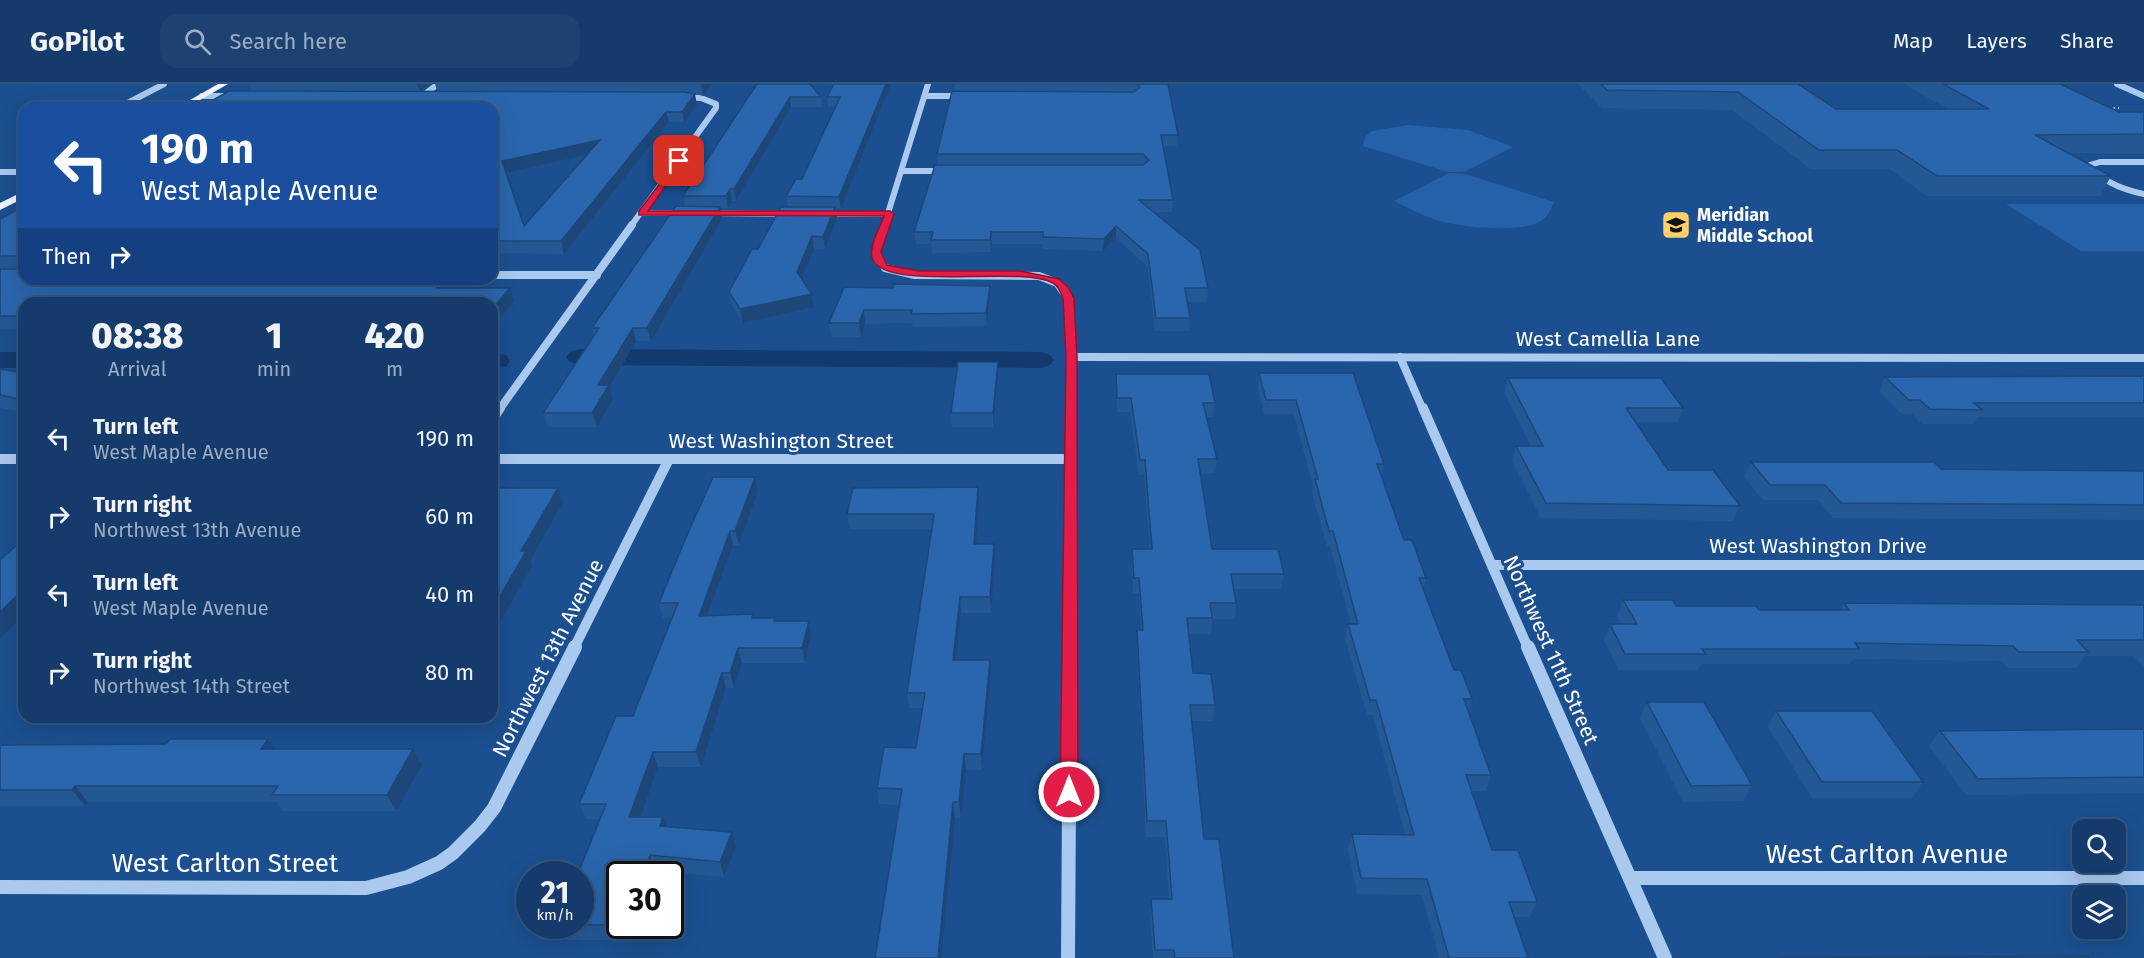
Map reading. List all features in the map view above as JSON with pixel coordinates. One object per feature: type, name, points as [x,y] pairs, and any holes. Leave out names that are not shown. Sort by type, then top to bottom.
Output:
[{"type":"main road","points":[[191,102],[224,84]]},
{"type":"main road","points":[[0,207],[18,197]]},
{"type":"street","points":[[130,102],[164,84]]},
{"type":"street","points":[[421,96],[438,84]]},
{"type":"street","points":[[928,84],[890,214],[876,252],[878,260],[884,267],[919,274],[1020,274],[1056,281],[1065,289],[1068,298],[1072,357],[1068,958]]},
{"type":"street","points":[[2117,84],[2144,96]]},
{"type":"street","points":[[202,96],[248,96]]},
{"type":"street","points":[[410,96],[433,97]]},
{"type":"street","points":[[926,96],[978,96]]},
{"type":"street","points":[[498,412],[716,108],[712,100],[675,97]]},
{"type":"street","points":[[2144,162],[2100,162],[2090,165],[2094,172],[2144,194]]},
{"type":"street","points":[[903,171],[956,171]]},
{"type":"street","points":[[0,172],[18,172]]},
{"type":"street","points":[[642,213],[802,214]]},
{"type":"street","points":[[813,214],[890,214]]},
{"type":"street","points":[[498,275],[597,275]]},
{"type":"street","name":"West Camellia Lane","points":[[1072,357],[2144,358]]},
{"type":"street","name":"Northwest 11th Street","points":[[1400,357],[1665,958]]},
{"type":"street","points":[[0,459],[18,459]]},
{"type":"street","name":"West Washington Street","points":[[498,459],[1071,459]]},
{"type":"street","name":"Northwest 13th Avenue","points":[[445,862],[474,836],[494,807],[669,459]]},
{"type":"street","name":"West Washington Drive","points":[[1492,565],[2144,565]]},
{"type":"street","name":"West Carlton Street","points":[[0,887],[366,888],[410,877],[445,862]]},
{"type":"street","name":"West Carlton Avenue","points":[[1630,878],[2144,878]]},
{"type":"path","points":[[2099,108],[2119,108]]},
{"type":"shaded area","points":[[1408,125],[1468,130],[1513,147],[1464,172],[1448,172],[1363,146],[1365,137],[1372,131]]},
{"type":"shaded area","points":[[1449,173],[1465,174],[1554,202],[1547,215],[1532,225],[1490,228],[1446,223],[1394,201]]},
{"type":"shaded area","points":[[2006,204],[2144,204],[2144,251],[2081,251]]},
{"type":"building","points":[[757,84],[810,84],[821,97],[790,97],[734,189],[730,189],[726,196],[683,196]]},
{"type":"building","points":[[834,84],[886,84],[839,197],[786,196],[796,179],[802,179],[840,97],[827,97]]},
{"type":"building","points":[[1137,84],[1168,84],[1178,135],[1161,135],[1173,200],[1139,200],[1200,250],[1208,288],[1185,288],[1190,318],[1156,318],[1148,254],[1116,226],[1104,239],[1043,237],[1043,232],[991,232],[990,240],[931,240],[933,232],[914,232],[935,165],[1143,165],[1149,160],[1143,154],[937,154],[952,91],[1134,92],[1140,87]]},
{"type":"building","points":[[1601,84],[1798,84],[1836,109],[1989,109],[1943,84],[2060,84],[2119,112],[2144,112],[2144,134],[2035,135],[2111,176],[1937,176],[1897,150],[1819,150],[1738,92],[1607,90]]},
{"type":"building","points":[[229,91],[684,92],[695,94],[682,112],[666,112],[561,241],[498,241],[498,102],[210,102]],"holes":[[[600,140],[524,226],[502,161]]]},
{"type":"building","points":[[676,206],[720,207],[647,328],[633,328],[598,385],[609,385],[592,413],[543,413],[599,328],[592,328]]},
{"type":"building","points":[[781,207],[835,207],[823,237],[812,236],[797,272],[812,294],[740,309],[729,292],[752,249],[758,249]]},
{"type":"building","points":[[18,209],[18,257],[0,256],[0,219]]},
{"type":"building","points":[[0,269],[17,269],[18,285],[439,285],[437,288],[510,288],[498,302],[498,297],[18,297],[18,316],[0,316]]},
{"type":"building","points":[[894,284],[990,286],[986,313],[911,314],[912,310],[864,310],[859,323],[829,323],[844,287],[893,288]]},
{"type":"building","points":[[958,362],[998,362],[993,413],[951,413]]},
{"type":"building","points":[[0,369],[18,372],[18,399],[0,395]]},
{"type":"building","points":[[1259,373],[1353,373],[1384,464],[1377,464],[1404,540],[1412,540],[1426,578],[1419,578],[1454,670],[1461,670],[1472,699],[1464,699],[1491,775],[1466,775],[1492,850],[1518,850],[1537,902],[1509,902],[1528,958],[1449,958],[1427,879],[1361,878],[1352,834],[1414,835],[1376,700],[1370,700],[1348,624],[1358,624],[1333,531],[1329,531],[1315,479],[1318,479],[1296,400],[1266,400]]},
{"type":"building","points":[[1116,374],[1209,374],[1215,403],[1203,403],[1217,459],[1198,459],[1212,549],[1278,549],[1284,574],[1231,574],[1236,603],[1210,603],[1212,618],[1187,618],[1193,673],[1211,674],[1215,705],[1190,705],[1204,839],[1219,839],[1234,958],[1175,958],[1174,950],[1155,950],[1151,899],[1172,899],[1166,821],[1147,821],[1137,630],[1143,630],[1139,578],[1134,578],[1132,549],[1152,549],[1145,460],[1140,460],[1131,398],[1117,398]]},
{"type":"building","points":[[2144,376],[2144,403],[1974,403],[1982,410],[1930,409],[1920,400],[1909,400],[1885,377]]},
{"type":"building","points":[[1508,378],[1661,378],[1683,408],[1626,408],[1668,470],[1713,470],[1740,506],[1546,503],[1516,446],[1543,446]]},
{"type":"building","points":[[1751,462],[1934,462],[1941,469],[2144,471],[2144,505],[1841,503],[1825,485],[1770,485]]},
{"type":"building","points":[[713,477],[755,477],[735,531],[730,531],[699,616],[753,614],[752,618],[775,618],[774,621],[809,621],[802,648],[738,648],[730,673],[722,673],[696,752],[653,752],[629,817],[663,817],[660,826],[732,832],[720,862],[650,855],[648,861],[606,861],[606,925],[594,925],[594,861],[583,861],[606,804],[579,804],[616,716],[633,716],[678,603],[659,603]]},
{"type":"building","points":[[978,487],[974,544],[994,544],[990,597],[960,597],[953,660],[990,660],[981,754],[964,754],[959,802],[953,802],[938,958],[875,958],[902,789],[877,788],[884,747],[916,748],[925,693],[907,693],[934,514],[847,514],[853,488]]},
{"type":"building","points":[[498,488],[558,488],[521,551],[526,551],[498,600]]},
{"type":"building","points":[[18,544],[18,595],[0,612],[0,560]]},
{"type":"building","points":[[1623,600],[1673,600],[1676,606],[1756,606],[1759,610],[1849,610],[1844,603],[2144,605],[2144,640],[2077,640],[2088,652],[2019,652],[2013,646],[1855,643],[1859,649],[1702,649],[1706,654],[1625,654],[1610,624],[1637,624]]},
{"type":"building","points":[[1647,702],[1704,702],[1752,785],[1691,786]]},
{"type":"building","points":[[1776,711],[1872,711],[1923,782],[1822,782]]},
{"type":"building","points":[[2144,729],[2144,777],[1978,779],[1940,731]]},
{"type":"building","points":[[170,739],[268,739],[261,749],[413,749],[387,795],[272,795],[278,786],[75,786],[72,790],[0,790],[0,745],[166,744]]},
{"type":"building","points":[[2088,956],[2089,958],[1780,957]]},
{"type":"waterway","points":[[579,357],[1041,360]]},
{"type":"waterway","points":[[0,360],[18,360]]},
{"type":"place","name":"Meridian Middle School","points":[[1676,225]]},
{"type":"route","points":[[679,161],[642,213],[890,214],[876,252],[878,260],[884,267],[919,274],[1039,276],[1056,281],[1065,289],[1068,298],[1072,357],[1069,792]]}]
